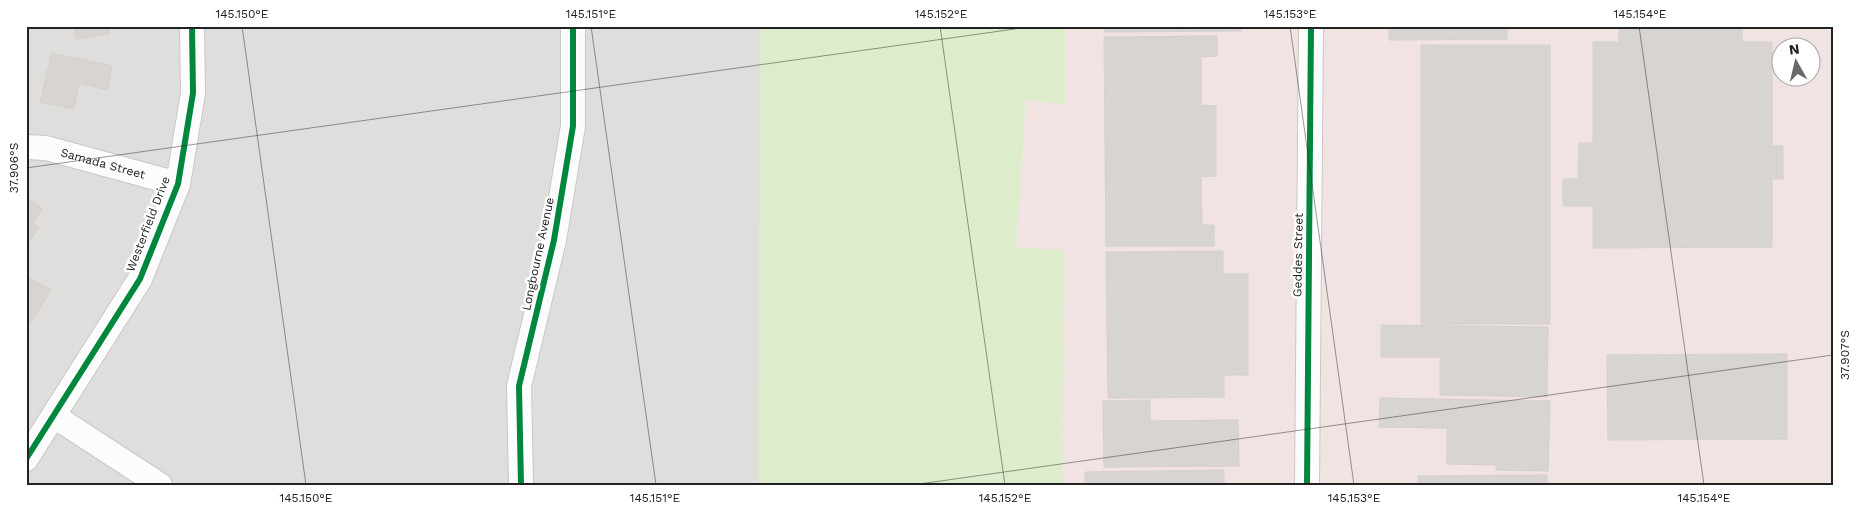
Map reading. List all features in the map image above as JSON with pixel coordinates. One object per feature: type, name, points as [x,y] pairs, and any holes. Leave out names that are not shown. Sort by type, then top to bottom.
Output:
[{"type":"street","name":"Westerfield Drive","points":[[26,459],[140,279],[178,184],[193,93],[192,26]]},
{"type":"street","name":"Longbourne Avenue","points":[[521,485],[519,386],[554,240],[573,126],[573,26]]},
{"type":"street","name":"Geddes Street","points":[[1307,485],[1311,26]]},
{"type":"street","name":"Samada Street","points":[[26,148],[46,148],[178,184]]},
{"type":"street","points":[[54,416],[160,485]]},
{"type":"shaded area","points":[[26,26],[761,26],[759,485],[26,485]]},
{"type":"shaded area","points":[[1065,26],[1833,26],[1833,485],[1063,485],[1064,251],[1016,249],[1026,99],[1064,105]]},
{"type":"green space","points":[[760,26],[1065,26],[1065,105],[1026,99],[1016,248],[1064,250],[1063,485],[758,485]]},
{"type":"building","points":[[74,26],[108,26],[109,34],[76,39]]},
{"type":"building","points":[[1105,26],[1241,26],[1241,31],[1105,32]]},
{"type":"building","points":[[1389,26],[1507,26],[1507,39],[1389,40]]},
{"type":"building","points":[[1619,26],[1742,26],[1742,42],[1772,42],[1772,146],[1783,146],[1783,179],[1772,179],[1772,247],[1593,248],[1593,206],[1563,206],[1563,179],[1578,179],[1579,143],[1593,143],[1593,42],[1619,42]]},
{"type":"building","points":[[1217,36],[1217,56],[1201,57],[1201,105],[1216,106],[1216,176],[1201,177],[1202,225],[1214,225],[1214,246],[1106,246],[1104,37]]},
{"type":"building","points":[[1421,45],[1550,45],[1550,324],[1421,324]]},
{"type":"building","points":[[52,53],[112,66],[108,90],[79,83],[74,109],[40,102]]},
{"type":"building","points":[[26,198],[42,208],[33,223],[39,228],[26,246]]},
{"type":"building","points":[[1223,251],[1223,274],[1248,274],[1248,375],[1224,375],[1224,397],[1108,398],[1106,252]]},
{"type":"building","points":[[26,276],[51,290],[26,329]]},
{"type":"building","points":[[1381,325],[1548,327],[1547,397],[1440,395],[1440,357],[1381,357]]},
{"type":"building","points":[[1787,354],[1787,439],[1608,440],[1607,355]]},
{"type":"building","points":[[1380,398],[1550,401],[1548,471],[1496,470],[1496,465],[1447,464],[1447,428],[1379,427]]},
{"type":"building","points":[[1150,400],[1150,421],[1238,420],[1239,466],[1104,467],[1103,401]]},
{"type":"building","points":[[1224,470],[1224,485],[1085,485],[1085,472]]},
{"type":"building","points":[[1547,475],[1547,485],[1418,485],[1418,476]]},
{"type":"cycle path","points":[[26,459],[140,279],[178,184],[193,93],[192,26]]},
{"type":"cycle path","points":[[521,485],[519,386],[554,240],[573,126],[573,26]]},
{"type":"cycle path","points":[[1307,485],[1311,26]]}]
